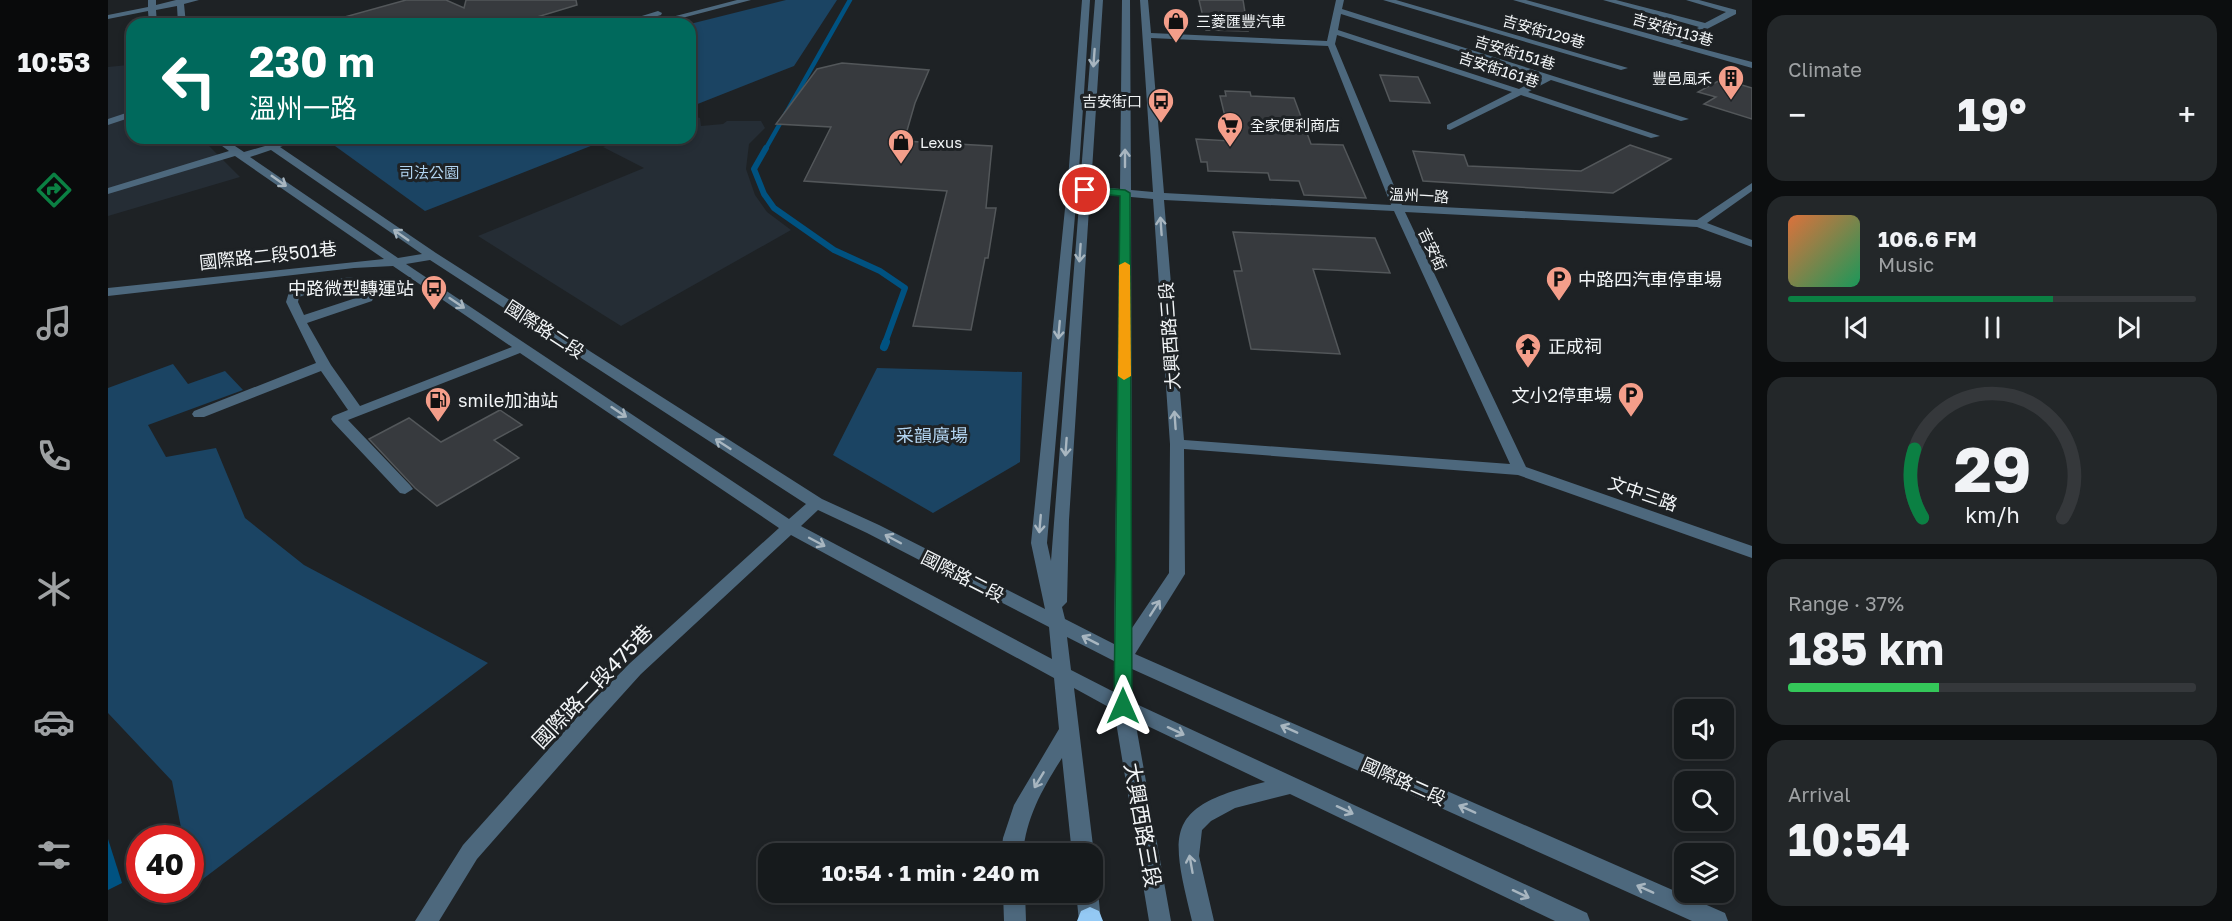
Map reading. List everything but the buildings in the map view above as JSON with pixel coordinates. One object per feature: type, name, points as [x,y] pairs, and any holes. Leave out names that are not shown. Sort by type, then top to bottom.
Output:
[{"type":"street","points":[[152,0],[152,18]]},
{"type":"street","points":[[108,17],[195,0]]},
{"type":"street","points":[[644,18],[714,0]]},
{"type":"street","points":[[674,18],[747,0]]},
{"type":"street","points":[[1057,623],[1086,0]]},
{"type":"street","points":[[1082,843],[1057,623],[1039,543],[1099,0]]},
{"type":"street","name":"大興西路三段","points":[[1125,0],[1123,706],[1160,921]]},
{"type":"street","name":"大興西路三段","points":[[1123,657],[1177,574],[1177,444],[1144,0]]},
{"type":"street","name":"吉安街129巷","points":[[1387,0],[1624,68]]},
{"type":"street","name":"吉安街113巷","points":[[1517,0],[1752,65]]},
{"type":"street","points":[[1607,0],[1706,26]]},
{"type":"street","points":[[1589,20],[1632,0]]},
{"type":"street","points":[[1673,43],[1733,12],[1690,0]]},
{"type":"street","points":[[180,2],[181,18]]},
{"type":"street","points":[[1145,35],[1331,44],[1339,5]]},
{"type":"street","name":"吉安街151巷","points":[[1339,5],[1550,77],[1684,118]]},
{"type":"street","name":"吉安街161巷","points":[[1333,31],[1656,136]]},
{"type":"street","name":"吉安街","points":[[1331,44],[1398,209],[1520,471]]},
{"type":"street","points":[[1450,127],[1550,77]]},
{"type":"street","points":[[108,122],[126,116]]},
{"type":"street","points":[[108,191],[248,145],[280,144]]},
{"type":"street","name":"國際路二段","points":[[248,145],[273,146],[432,256],[525,336],[790,527],[1123,706],[1579,921]]},
{"type":"street","name":"國際路二段","points":[[248,145],[396,262],[816,503],[873,529],[1123,657],[1204,691],[1717,921]]},
{"type":"street","points":[[1699,224],[1752,186]]},
{"type":"street","name":"溫州一路","points":[[1079,189],[1159,196],[1699,224],[1752,244]]},
{"type":"street","name":"國際路二段501巷","points":[[108,292],[354,264],[396,262],[432,256]]},
{"type":"street","points":[[300,321],[368,298],[369,293],[355,281],[312,288],[293,295],[292,302],[300,321],[324,365],[357,412]]},
{"type":"street","points":[[405,489],[338,419],[494,360],[525,336]]},
{"type":"street","points":[[199,414],[324,365]]},
{"type":"street","name":"文中三路","points":[[1177,444],[1520,471],[1752,552]]},
{"type":"street","name":"國際路二段475巷","points":[[426,921],[470,852],[586,720],[635,669],[816,503]]},
{"type":"street","points":[[1013,843],[1015,827],[1025,805],[1069,730]]},
{"type":"street","points":[[1203,921],[1190,857],[1189,834],[1195,820],[1210,809],[1233,800],[1292,785]]},
{"type":"street","points":[[1014,903],[1015,921]]},
{"type":"street","points":[[1088,903],[1090,921]]},
{"type":"shaded area","points":[[126,65],[126,144],[207,144],[240,177],[108,216],[108,67]]},
{"type":"shaded area","points":[[696,117],[700,118],[701,126],[723,124],[727,121],[761,121],[765,128],[749,144],[746,169],[755,195],[767,212],[791,230],[621,326],[478,236],[644,168],[603,147],[611,144],[696,144]]},
{"type":"shaded area","points":[[108,839],[122,883],[108,890]]},
{"type":"green space","points":[[786,0],[837,0],[794,66],[696,105],[696,22]]},
{"type":"green space","name":"司法公園","points":[[340,144],[596,144],[425,211],[335,146]]},
{"type":"green space","points":[[173,364],[188,384],[225,371],[243,390],[148,425],[166,457],[216,448],[245,518],[304,565],[488,663],[204,878],[204,825],[180,825],[172,781],[108,713],[108,388]]},
{"type":"green space","name":"采韻廣場","points":[[877,368],[1022,372],[1020,462],[933,513],[833,455]]},
{"type":"waterway","points":[[765,150],[850,0]]},
{"type":"waterway","points":[[766,148],[754,169],[764,194],[774,208],[834,250],[880,271],[905,288],[885,343]]},
{"type":"waterway","points":[[884,347],[886,342]]},
{"type":"slow traffic","points":[[1124,376],[1125,265]]},
{"type":"place","name":"三菱匯豐汽車","points":[[1176,44]]},
{"type":"place","name":"豐邑風禾","points":[[1731,101]]},
{"type":"place","name":"吉安街口","points":[[1161,124]]},
{"type":"place","name":"全家便利商店","points":[[1230,148]]},
{"type":"place","name":"Lexus","points":[[901,165]]},
{"type":"place","name":"中路四汽車停車場","points":[[1559,302]]},
{"type":"place","name":"中路微型轉運站","points":[[434,311]]},
{"type":"place","name":"正成祠","points":[[1528,369]]},
{"type":"place","name":"文小2停車場","points":[[1631,418]]},
{"type":"place","name":"smile加油站","points":[[438,423]]},
{"type":"route","points":[[1085,190],[1125,193],[1123,706]]}]
